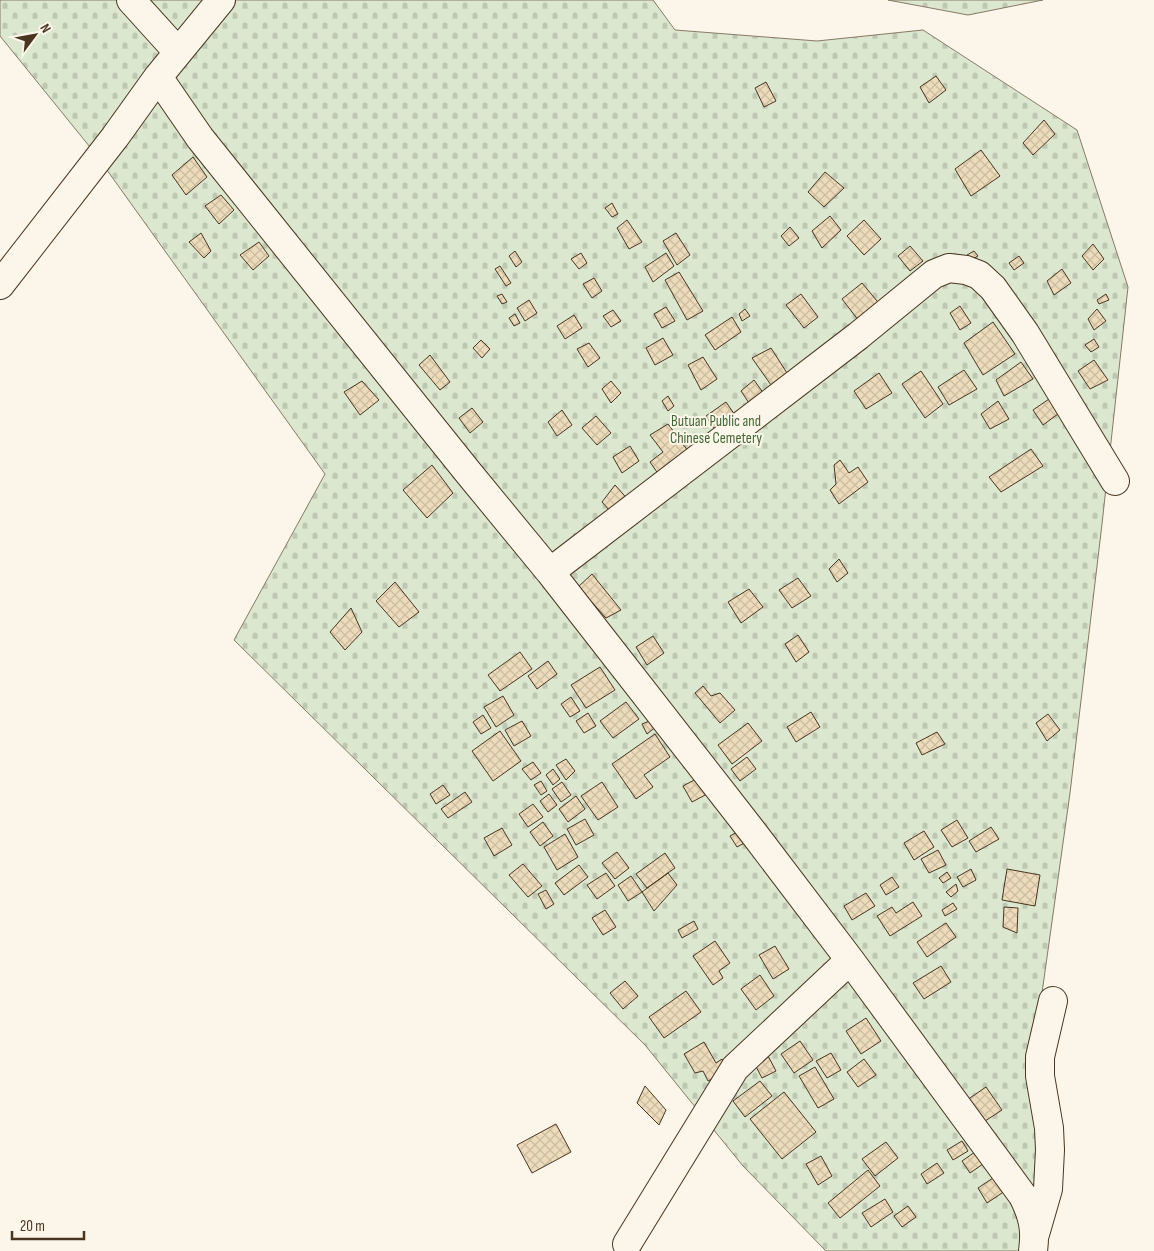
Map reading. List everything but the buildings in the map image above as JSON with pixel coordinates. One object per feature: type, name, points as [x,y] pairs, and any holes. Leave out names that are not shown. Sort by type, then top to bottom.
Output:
[{"type":"street","points":[[131,0],[178,52]]},
{"type":"street","points":[[0,285],[115,137],[158,76],[221,0]]},
{"type":"street","points":[[158,76],[200,138],[231,178],[550,572],[850,960],[1023,1196],[1032,1213],[1034,1243]]},
{"type":"street","points":[[550,572],[858,336],[934,274],[949,268],[966,270],[979,275],[993,288],[1025,333],[1115,481]]},
{"type":"street","points":[[627,1244],[736,1068],[850,960]]},
{"type":"street","points":[[1034,1243],[1048,1189],[1050,1128],[1040,1076],[1040,1057],[1053,1000]]},
{"type":"green space","name":"Butuan Public and Chinese Cemetery","points":[[0,0],[653,0],[675,30],[817,41],[923,30],[1077,130],[1128,287],[1070,793],[1041,1000],[1044,1157],[1024,1251],[826,1251],[743,1166],[645,1045],[234,640],[325,474],[94,152],[0,36]]},
{"type":"green space","points":[[888,0],[1043,0],[968,15]]}]
